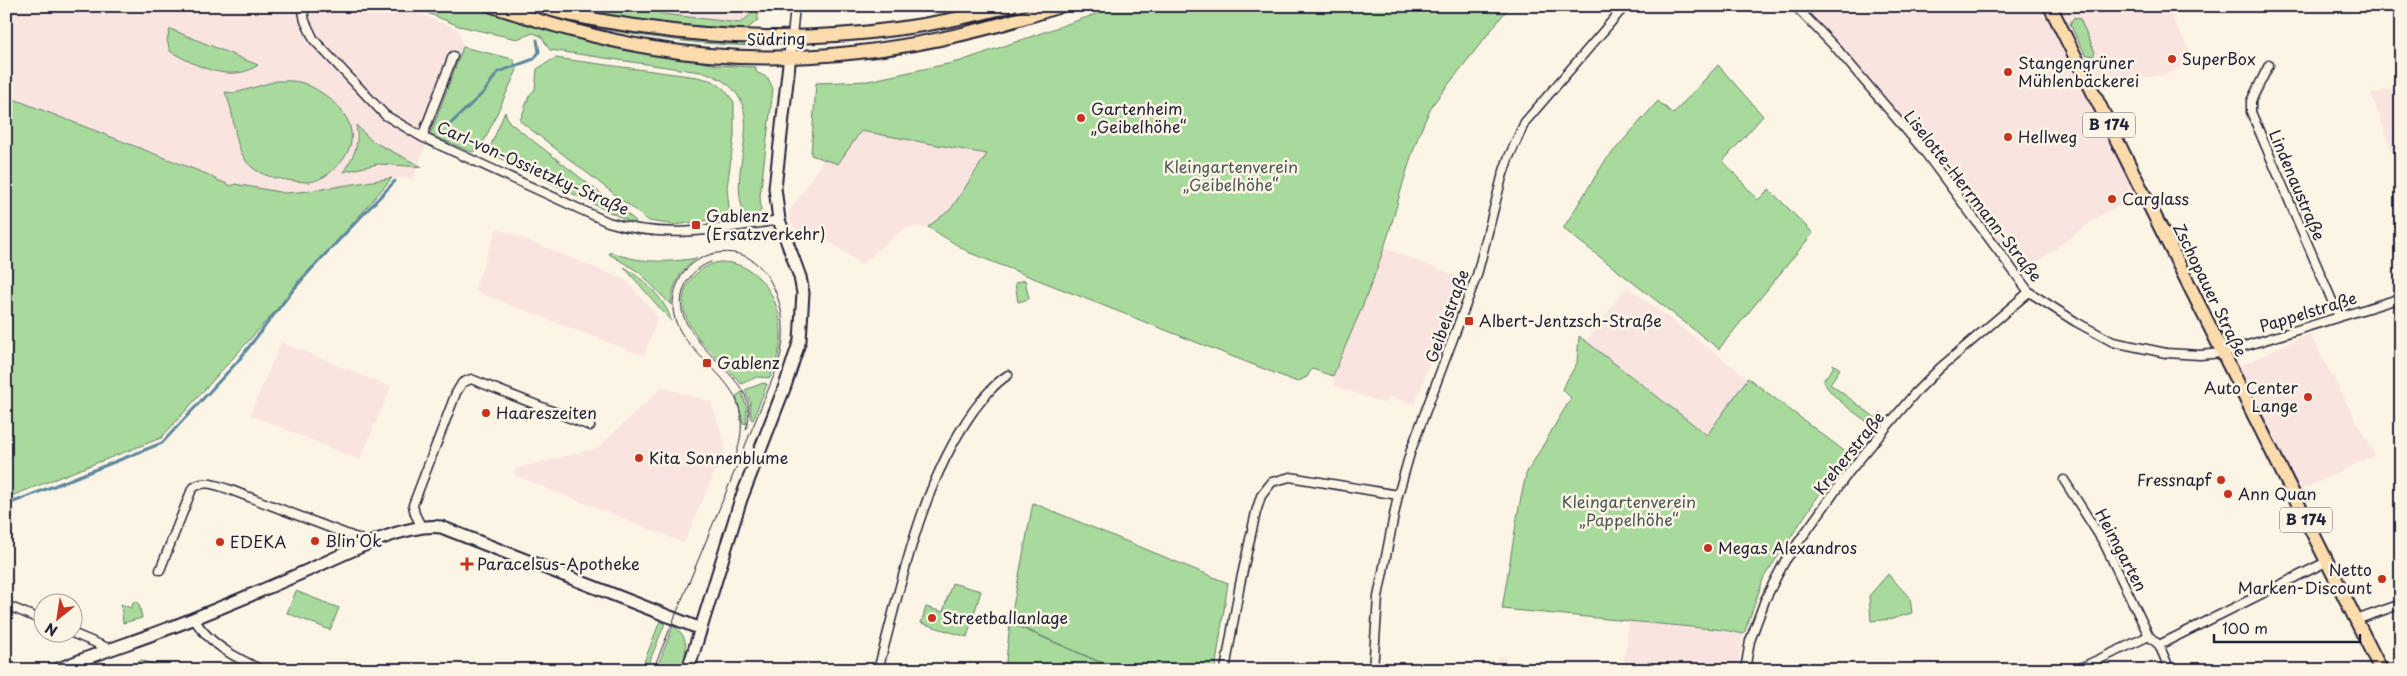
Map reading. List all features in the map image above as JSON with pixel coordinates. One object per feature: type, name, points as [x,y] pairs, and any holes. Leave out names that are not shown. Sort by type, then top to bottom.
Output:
[{"type":"main road","name":"Südring","points":[[492,6],[598,37],[656,49],[746,56],[854,52],[936,40],[979,30],[1060,6]]},
{"type":"main road","name":"Südring","points":[[539,6],[584,18],[655,29],[722,36],[792,37],[892,29],[984,14],[1010,6]]},
{"type":"main road","name":"Zschopauer Straße","points":[[2050,6],[2381,670]]},
{"type":"street","name":"Carl-von-Ossietzky-Straße","points":[[302,6],[305,21],[314,40],[338,68],[385,115],[422,137],[608,222],[632,230],[664,233],[779,220]]},
{"type":"street","points":[[688,670],[741,500],[785,386],[800,340],[804,293],[779,220],[776,178],[795,6]]},
{"type":"street","name":"Geibelstraße","points":[[1373,670],[1378,598],[1398,495],[1411,450],[1477,275],[1502,177],[1525,122],[1625,6]]},
{"type":"street","name":"Liselotte-Herrmann-Straße","points":[[1795,6],[1837,49],[1924,152],[2029,292],[2076,322],[2113,342],[2166,353],[2200,355],[2222,353]]},
{"type":"street","name":"Carl-von-Ossietzky-Straße","points":[[422,137],[453,56]]},
{"type":"street","name":"Lindenaustraße","points":[[2269,65],[2251,101],[2251,112],[2339,317]]},
{"type":"street","name":"Kreherstraße","points":[[1745,670],[1753,634],[1765,600],[1776,578],[1796,546],[1849,472],[1916,393],[1942,366],[2029,292]]},
{"type":"street","name":"Pappelstraße","points":[[2222,353],[2401,298]]},
{"type":"street","points":[[878,670],[915,537],[941,468],[961,429],[985,396],[999,380],[1008,375]]},
{"type":"street","points":[[421,526],[415,514],[414,505],[456,393],[462,383],[471,379],[590,426]]},
{"type":"street","points":[[1225,670],[1240,584],[1256,512],[1261,496],[1272,482],[1290,478],[1398,495]]},
{"type":"street","name":"Heimgarten","points":[[2064,480],[2104,543],[2149,636]]},
{"type":"street","points":[[160,570],[192,489],[198,484],[205,482],[228,488],[370,543]]},
{"type":"street","points":[[56,670],[108,648],[194,619],[370,543],[421,526],[440,527],[701,629]]},
{"type":"street","points":[[2159,645],[2326,562]]},
{"type":"street","points":[[2356,620],[2401,604]]},
{"type":"street","points":[[6,605],[32,616]]},
{"type":"street","points":[[194,619],[204,635],[238,659],[262,670]]},
{"type":"street","points":[[2076,670],[2123,646],[2149,636],[2159,645],[2170,670]]},
{"type":"street","points":[[82,637],[108,648]]},
{"type":"shaded area","points":[[6,6],[402,6],[459,30],[463,47],[413,179],[392,178],[285,193],[235,184],[233,186],[6,96]]},
{"type":"shaded area","points":[[634,6],[758,6],[740,23],[663,14]]},
{"type":"shaded area","points":[[1801,6],[2044,6],[2141,195],[2104,213],[2020,274],[1888,100],[1837,42]]},
{"type":"shaded area","points":[[2057,6],[2166,6],[2194,59],[2165,75],[2095,84]]},
{"type":"shaded area","points":[[2401,86],[2401,178],[2371,94]]},
{"type":"shaded area","points":[[861,131],[987,154],[951,209],[928,227],[905,228],[861,264],[817,233],[811,240],[793,226],[788,214],[824,159],[838,164]]},
{"type":"shaded area","points":[[497,228],[626,280],[658,317],[644,356],[474,291]]},
{"type":"shaded area","points":[[1384,248],[1460,277],[1415,404],[1389,397],[1386,404],[1334,386],[1333,376]]},
{"type":"shaded area","points":[[1627,286],[1748,378],[1707,435],[1586,342]]},
{"type":"shaded area","points":[[2309,333],[2375,455],[2299,491],[2239,367]]},
{"type":"shaded area","points":[[281,342],[391,387],[360,460],[250,415]]},
{"type":"shaded area","name":"Kita Sonnenblume","points":[[662,387],[711,402],[726,446],[684,543],[514,475],[516,468],[598,448]]},
{"type":"shaded area","points":[[1629,620],[1744,634],[1737,670],[1623,670]]},
{"type":"shaded area","points":[[1501,655],[1507,661],[1517,670],[1489,670]]},
{"type":"green space","points":[[411,6],[474,6],[543,28],[716,65],[756,67],[756,72],[768,78],[773,89],[760,196],[761,211],[756,216],[747,219],[740,200],[739,179],[745,138],[745,119],[741,101],[729,86],[707,73],[550,50],[541,36],[533,33],[517,39],[459,26]]},
{"type":"green space","points":[[507,6],[520,6],[656,35],[758,43],[758,46],[694,42],[631,34],[569,22]]},
{"type":"green space","points":[[570,6],[634,6],[663,14],[740,23],[758,9],[758,20],[747,29],[702,26],[613,16]]},
{"type":"green space","name":"Kleingartenverein „Geibelhöhe“","points":[[1119,6],[1510,6],[1433,104],[1417,139],[1390,230],[1366,297],[1333,376],[1312,369],[1307,377],[1297,382],[970,253],[928,227],[951,209],[987,154],[861,131],[838,164],[811,155],[816,83],[868,81],[961,61]]},
{"type":"green space","points":[[2074,17],[2080,19],[2095,52],[2093,56],[2085,54],[2070,24]]},
{"type":"green space","points":[[170,29],[258,65],[237,73],[225,73],[202,67],[170,51],[167,40]]},
{"type":"green space","points":[[463,47],[513,59],[517,70],[481,148],[472,152],[430,135]]},
{"type":"green space","points":[[555,58],[697,77],[713,81],[725,90],[734,102],[734,136],[727,188],[730,217],[675,225],[649,221],[520,121],[529,96],[535,89],[537,69]]},
{"type":"green space","points":[[1718,65],[1763,116],[1723,161],[1758,200],[1769,189],[1813,233],[1719,349],[1565,230],[1564,227],[1605,161],[1658,101],[1673,114]]},
{"type":"green space","points":[[276,81],[297,81],[320,92],[336,105],[348,122],[351,131],[351,141],[346,155],[336,168],[323,177],[309,182],[265,175],[246,161],[238,145],[231,109],[225,92],[235,93]]},
{"type":"green space","points":[[6,96],[209,175],[232,186],[235,184],[285,193],[392,178],[161,438],[6,498]]},
{"type":"green space","points":[[505,112],[509,122],[636,221],[634,224],[488,152]]},
{"type":"green space","points":[[356,125],[372,141],[422,167],[378,164],[343,172],[357,144]]},
{"type":"green space","points":[[610,252],[621,256],[653,261],[697,258],[686,267],[678,278],[673,290],[671,305],[639,272],[609,254]]},
{"type":"green space","points":[[719,262],[733,263],[746,268],[765,285],[772,297],[780,323],[781,342],[770,378],[757,377],[741,384],[709,351],[690,325],[684,312],[683,298],[688,284],[701,270]]},
{"type":"green space","points":[[624,267],[653,290],[669,313],[671,321]]},
{"type":"green space","points":[[1025,280],[1029,299],[1018,302],[1015,283]]},
{"type":"green space","name":"Kleingartenverein „Pappelhöhe“","points":[[1579,336],[1707,435],[1748,378],[1847,453],[1764,577],[1744,634],[1723,630],[1502,609],[1526,474],[1571,398],[1562,389],[1577,363]]},
{"type":"green space","points":[[1833,364],[1840,369],[1830,384],[1876,418],[1881,412],[1883,414],[1873,426],[1836,398],[1826,385],[1824,379],[1833,368]]},
{"type":"green space","points":[[763,383],[767,384],[753,420],[751,419],[750,402],[745,390]]},
{"type":"green space","points":[[742,392],[747,409],[746,424],[743,423],[736,396]]},
{"type":"green space","points":[[1033,503],[1228,583],[1215,670],[1118,670],[1010,622]]},
{"type":"green space","points":[[1888,574],[1910,598],[1912,613],[1892,619],[1871,621],[1869,596]]},
{"type":"green space","points":[[952,583],[981,591],[967,637],[921,623],[926,607],[943,612]]},
{"type":"green space","points":[[296,591],[339,608],[330,630],[287,613]]},
{"type":"green space","points":[[134,601],[139,604],[142,618],[123,623],[121,604],[131,608]]},
{"type":"green space","points":[[660,621],[665,623],[646,670],[641,670]]},
{"type":"green space","points":[[1010,623],[1106,665],[1116,670],[1005,670]]},
{"type":"green space","points":[[673,626],[679,630],[685,640],[686,646],[681,670],[656,670]]},
{"type":"green space","points":[[141,660],[171,670],[129,670]]},
{"type":"waterway","points":[[447,127],[484,92],[498,72],[534,59],[539,52],[537,40]]},
{"type":"waterway","points":[[6,505],[162,443],[238,361],[300,281],[395,181]]},
{"type":"tram line","points":[[653,670],[775,373],[781,350],[783,322],[781,309],[772,284],[757,264],[747,257],[732,253],[721,253],[701,258],[689,267],[679,280],[673,303],[675,320],[682,334],[727,385],[739,406],[741,427],[736,455]]},
{"type":"tram line","points":[[711,262],[694,272],[686,283],[681,304],[684,318],[692,332],[737,383],[745,395],[749,412],[746,429]]},
{"type":"place","name":"SuperBox","points":[[2172,59]]},
{"type":"place","name":"Stangengrüner Mühlenbäckerei","points":[[2008,72]]},
{"type":"place","name":"Gartenheim „Geibelhöhe“","points":[[1081,118]]},
{"type":"place","name":"Hellweg","points":[[2008,137]]},
{"type":"place","name":"Carglass","points":[[2112,199]]},
{"type":"place","name":"Gablenz (Ersatzverkehr)","points":[[696,225]]},
{"type":"place","name":"Albert-Jentzsch-Straße","points":[[1469,321]]},
{"type":"place","name":"Gablenz","points":[[707,363]]},
{"type":"place","name":"Auto Center Lange","points":[[2308,397]]},
{"type":"place","name":"Haareszeiten","points":[[486,413]]},
{"type":"place","name":"Kita Sonnenblume","points":[[639,458]]},
{"type":"place","name":"Fressnapf","points":[[2221,480]]},
{"type":"place","name":"Ann Quan","points":[[2228,494]]},
{"type":"place","name":"Blin'Ok","points":[[315,541]]},
{"type":"place","name":"EDEKA","points":[[220,542]]},
{"type":"place","name":"Megas Alexandros","points":[[1708,548]]},
{"type":"place","name":"Paracelsus-Apotheke","points":[[467,564]]},
{"type":"place","name":"Netto Marken-Discount","points":[[2382,579]]},
{"type":"place","name":"Streetballanlage","points":[[932,618]]}]
